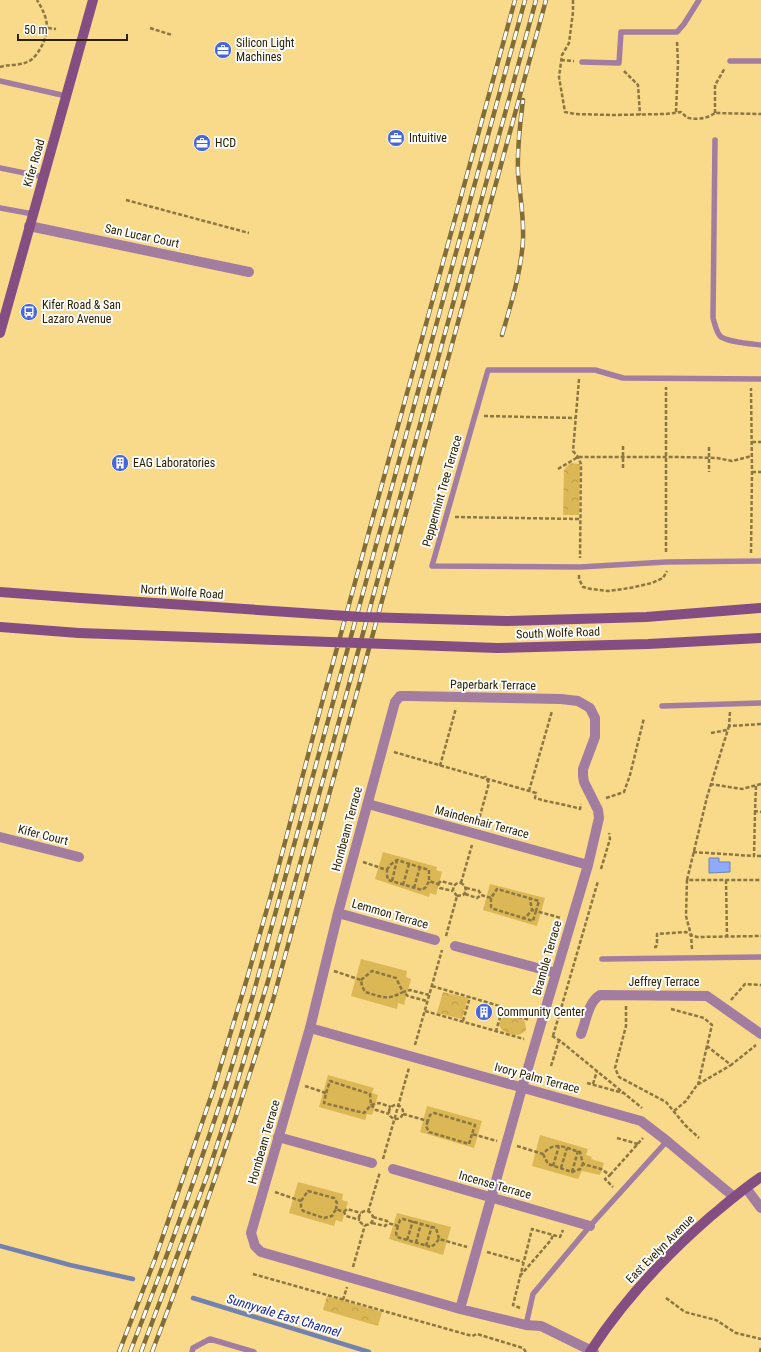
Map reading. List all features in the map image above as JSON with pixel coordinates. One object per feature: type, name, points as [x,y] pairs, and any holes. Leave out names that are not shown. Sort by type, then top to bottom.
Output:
[{"type":"main road","name":"Kifer Road","points":[[0,333],[93,0]]},
{"type":"main road","name":"North Wolfe Road","points":[[0,592],[362,617]]},
{"type":"main road","name":"South Wolfe Road","points":[[362,617],[514,621],[646,617],[761,608]]},
{"type":"main road","name":"South Wolfe Road","points":[[0,627],[78,633],[497,648],[648,644],[761,638]]},
{"type":"main road","name":"East Evelyn Avenue","points":[[592,1352],[602,1334],[636,1290],[683,1242],[734,1197],[761,1177]]},
{"type":"street","name":"San Lucar Court","points":[[29,226],[249,272]]},
{"type":"street","name":"Paperbark Terrace","points":[[395,702],[400,696],[545,699],[578,701],[590,708]]},
{"type":"street","name":"Hornbeam Terrace","points":[[395,702],[338,913],[310,1028],[251,1233],[255,1246],[261,1252],[460,1309],[526,1325],[541,1326],[592,1352]]},
{"type":"street","name":"Bramble Terrace","points":[[460,1309],[522,1088],[588,865],[599,818],[598,810],[584,782],[583,776],[583,769],[595,737],[595,718],[590,708]]},
{"type":"street","name":"Maindenhair Terrace","points":[[368,804],[588,865]]},
{"type":"street","name":"Kifer Court","points":[[0,838],[80,857]]},
{"type":"street","name":"Lemmon Terrace","points":[[338,913],[435,940]]},
{"type":"street","points":[[455,946],[556,974]]},
{"type":"street","name":"Jeffrey Terrace","points":[[581,1034],[592,1003],[595,998],[600,995],[707,996],[761,1034]]},
{"type":"street","name":"Ivory Palm Terrace","points":[[310,1028],[641,1121],[734,1197]]},
{"type":"street","points":[[278,1136],[372,1163]]},
{"type":"street","name":"Incense Terrace","points":[[393,1169],[590,1226]]},
{"type":"street","points":[[746,1188],[761,1208]]},
{"type":"lane","points":[[582,62],[619,63],[621,32],[677,32],[684,24],[699,0]]},
{"type":"lane","points":[[730,61],[761,61]]},
{"type":"lane","points":[[0,81],[66,96]]},
{"type":"lane","points":[[715,140],[714,318],[717,331],[722,338],[761,345]]},
{"type":"lane","points":[[0,168],[44,177]]},
{"type":"lane","points":[[0,208],[33,214]]},
{"type":"lane","name":"Peppermint Tree Terrace","points":[[761,379],[623,378],[595,370],[488,370],[432,566],[580,567],[666,562],[761,561]]},
{"type":"lane","points":[[662,706],[761,703]]},
{"type":"lane","points":[[602,959],[761,957]]},
{"type":"lane","points":[[526,1325],[533,1294],[590,1226],[667,1141]]},
{"type":"lane","points":[[192,1352],[193,1348],[210,1340],[254,1352]]},
{"type":"path","points":[[0,67],[27,62],[33,59],[42,45],[48,28],[46,18],[37,0]]},
{"type":"path","points":[[573,0],[569,43],[562,55],[558,78],[565,112],[575,114],[640,115],[681,112],[686,117],[694,119],[712,116],[715,113],[761,114]]},
{"type":"path","points":[[48,28],[56,29]]},
{"type":"path","points":[[150,28],[172,35]]},
{"type":"path","points":[[676,112],[678,63],[677,32]]},
{"type":"path","points":[[715,113],[715,85],[730,61]]},
{"type":"path","points":[[619,63],[638,85],[640,115]]},
{"type":"path","points":[[126,200],[249,233]]},
{"type":"path","points":[[580,370],[573,451],[581,464],[579,579],[583,587],[591,590],[608,590],[652,583],[663,578],[667,573],[666,378]]},
{"type":"path","points":[[751,379],[751,561]]},
{"type":"path","points":[[475,416],[575,418]]},
{"type":"path","points":[[752,442],[761,442]]},
{"type":"path","points":[[623,446],[623,468]]},
{"type":"path","points":[[709,447],[709,472]]},
{"type":"path","points":[[558,470],[578,457],[710,458],[732,461],[752,456]]},
{"type":"path","points":[[752,472],[761,472]]},
{"type":"path","points":[[446,517],[580,518]]},
{"type":"path","points":[[440,766],[459,698]]},
{"type":"path","points":[[529,791],[552,710],[545,699]]},
{"type":"path","points":[[693,958],[691,935],[686,916],[687,880],[710,784],[729,726],[730,704]]},
{"type":"path","points":[[603,799],[624,792],[644,718]]},
{"type":"path","points":[[729,726],[761,724]]},
{"type":"path","points":[[711,733],[728,730]]},
{"type":"path","points":[[383,748],[536,793],[535,798],[557,804],[562,803],[580,808],[582,800],[590,793]]},
{"type":"path","points":[[710,784],[742,788],[761,784]]},
{"type":"path","points":[[754,856],[756,786]]},
{"type":"path","points":[[755,811],[761,812]]},
{"type":"path","points":[[693,852],[761,856]]},
{"type":"path","points":[[353,859],[387,870]]},
{"type":"path","points":[[397,860],[429,870],[429,881],[426,887],[422,890],[388,880],[387,870],[390,865],[397,860]]},
{"type":"path","points":[[392,881],[397,860]]},
{"type":"path","points":[[403,885],[409,864]]},
{"type":"path","points":[[414,888],[420,867]]},
{"type":"path","points":[[687,880],[761,880]]},
{"type":"path","points":[[726,880],[727,937]]},
{"type":"path","points":[[429,881],[438,884],[440,888],[453,891],[457,896],[465,894],[477,898],[481,895]]},
{"type":"path","points":[[438,884],[441,881],[455,885],[461,883],[466,888],[479,892],[481,895],[490,898]]},
{"type":"path","points":[[453,891],[455,885]]},
{"type":"path","points":[[465,894],[466,888]]},
{"type":"path","points":[[497,890],[530,899],[539,901],[533,921],[522,919],[494,909],[491,907],[490,898],[497,890]]},
{"type":"path","points":[[530,899],[532,910]]},
{"type":"path","points":[[532,910],[585,925]]},
{"type":"path","points":[[522,919],[532,910]]},
{"type":"path","points":[[650,948],[656,947],[657,934],[686,932],[697,937],[761,936]]},
{"type":"path","points":[[325,968],[361,980]]},
{"type":"path","points":[[361,980],[372,971],[396,978],[403,992],[408,996],[427,1002]]},
{"type":"path","points":[[361,980],[362,986],[366,992],[385,998],[410,990],[429,995]]},
{"type":"path","points":[[739,990],[745,984],[761,985]]},
{"type":"path","points":[[432,986],[503,1007],[496,1031]]},
{"type":"path","points":[[463,1022],[470,997]]},
{"type":"path","points":[[632,1004],[625,1004],[626,1026],[615,1068],[619,1077],[666,1102],[685,1125],[699,1138]]},
{"type":"path","points":[[666,1008],[704,1018],[712,1025],[697,1086]]},
{"type":"path","points":[[425,1011],[525,1039],[539,1032]]},
{"type":"path","points":[[501,1012],[530,1020],[539,1032],[554,1036],[647,1112]]},
{"type":"path","points":[[552,1066],[558,1040]]},
{"type":"path","points":[[674,1111],[686,1101],[697,1086],[731,1065],[757,1044],[761,1047]]},
{"type":"path","points":[[707,1046],[731,1065]]},
{"type":"path","points":[[593,1084],[597,1071]]},
{"type":"path","points":[[403,1114],[397,1119],[391,1117],[389,1114],[376,1110],[371,1105],[370,1094],[330,1081],[324,1103],[364,1113],[371,1105],[379,1103],[391,1106],[396,1104],[403,1109],[403,1114]]},
{"type":"path","points":[[294,1082],[326,1093]]},
{"type":"path","points":[[587,1083],[625,1094]]},
{"type":"path","points":[[389,1114],[391,1106]]},
{"type":"path","points":[[434,1113],[475,1125],[472,1134],[469,1144],[429,1132],[426,1126],[430,1115],[434,1113]]},
{"type":"path","points":[[403,1114],[428,1121]]},
{"type":"path","points":[[620,1193],[605,1179],[651,1128]]},
{"type":"path","points":[[472,1134],[543,1154],[548,1164],[572,1172],[580,1169],[583,1164],[580,1152],[567,1148],[554,1146],[548,1148],[543,1154]]},
{"type":"path","points":[[617,1138],[638,1144]]},
{"type":"path","points":[[553,1166],[559,1146]]},
{"type":"path","points":[[561,1168],[567,1148]]},
{"type":"path","points":[[572,1172],[578,1151]]},
{"type":"path","points":[[583,1164],[601,1168],[610,1174]]},
{"type":"path","points":[[264,1189],[301,1200]]},
{"type":"path","points":[[308,1191],[334,1198],[337,1203],[336,1210],[332,1216],[324,1218],[303,1211],[301,1200],[308,1191]]},
{"type":"path","points":[[336,1210],[344,1212],[347,1210],[361,1213],[368,1212],[374,1217],[398,1226]]},
{"type":"path","points":[[344,1212],[346,1216],[360,1220],[365,1225]]},
{"type":"path","points":[[360,1220],[361,1213]]},
{"type":"path","points":[[372,1223],[374,1217]]},
{"type":"path","points":[[403,1219],[436,1228],[439,1239],[430,1247],[397,1237],[396,1233],[400,1220],[403,1219]]},
{"type":"path","points":[[407,1240],[412,1221]]},
{"type":"path","points":[[365,1225],[372,1223],[385,1226],[388,1223]]},
{"type":"path","points":[[416,1243],[421,1223]]},
{"type":"path","points":[[343,1300],[365,1225]]},
{"type":"path","points":[[426,1246],[432,1226]]},
{"type":"path","points":[[519,1277],[551,1240],[553,1235]]},
{"type":"path","points":[[439,1239],[523,1262]]},
{"type":"path","points":[[253,1274],[472,1336],[477,1334],[523,1348],[526,1352]]},
{"type":"path","points":[[666,1298],[685,1312],[716,1320],[736,1333],[761,1339]]},
{"type":"path","points":[[760,1352],[761,1347]]},
{"type":"green space","points":[[570,463],[580,464],[579,515],[563,515],[564,470]]},
{"type":"green space","points":[[383,852],[437,867],[436,870],[442,872],[436,895],[430,893],[429,897],[375,879]]},
{"type":"green space","points":[[490,884],[545,898],[537,926],[483,910]]},
{"type":"green space","points":[[361,959],[407,971],[406,977],[411,979],[404,1005],[398,1003],[397,1009],[351,996]]},
{"type":"green space","points":[[443,992],[468,998],[462,1019],[437,1013]]},
{"type":"green space","points":[[508,1015],[523,1019],[526,1030],[521,1034],[516,1035],[504,1032],[499,1024],[501,1019]]},
{"type":"green space","points":[[328,1075],[374,1088],[372,1093],[378,1095],[372,1115],[367,1114],[365,1120],[319,1107]]},
{"type":"green space","points":[[427,1106],[482,1121],[474,1148],[420,1132]]},
{"type":"green space","points":[[540,1135],[588,1149],[586,1155],[592,1157],[591,1159],[604,1163],[600,1175],[582,1171],[578,1179],[532,1166]]},
{"type":"green space","points":[[298,1182],[343,1194],[342,1200],[348,1202],[342,1222],[336,1220],[334,1226],[289,1213]]},
{"type":"green space","points":[[397,1213],[451,1227],[443,1255],[389,1239]]},
{"type":"green space","points":[[327,1296],[382,1312],[378,1326],[323,1310]]},
{"type":"water","points":[[709,858],[719,858],[719,862],[730,862],[730,872],[709,873]]},
{"type":"waterway","name":"Sunnyvale East Channel","points":[[0,1246],[70,1265],[133,1279]]},
{"type":"waterway","name":"Sunnyvale East Channel","points":[[193,1298],[369,1352]]},
{"type":"railway","points":[[119,1352],[155,1259],[213,1091],[246,982],[515,0]]},
{"type":"railway","points":[[130,1352],[167,1256],[201,1159],[227,1082],[253,995],[525,0]]},
{"type":"railway","points":[[141,1352],[207,1176],[268,981],[536,0]]},
{"type":"railway","points":[[152,1352],[216,1177],[273,1000],[546,0]]},
{"type":"railway","points":[[502,335],[518,276],[522,252],[523,232],[518,164],[523,100]]},
{"type":"place","name":"Silicon Light Machines","points":[[223,50]]},
{"type":"place","name":"Intuitive","points":[[396,138]]},
{"type":"place","name":"HCD","points":[[202,143]]},
{"type":"place","name":"Kifer Road & San Lazaro Avenue","points":[[29,312]]},
{"type":"place","name":"EAG Laboratories","points":[[120,463]]},
{"type":"place","name":"Community Center","points":[[484,1012]]}]
